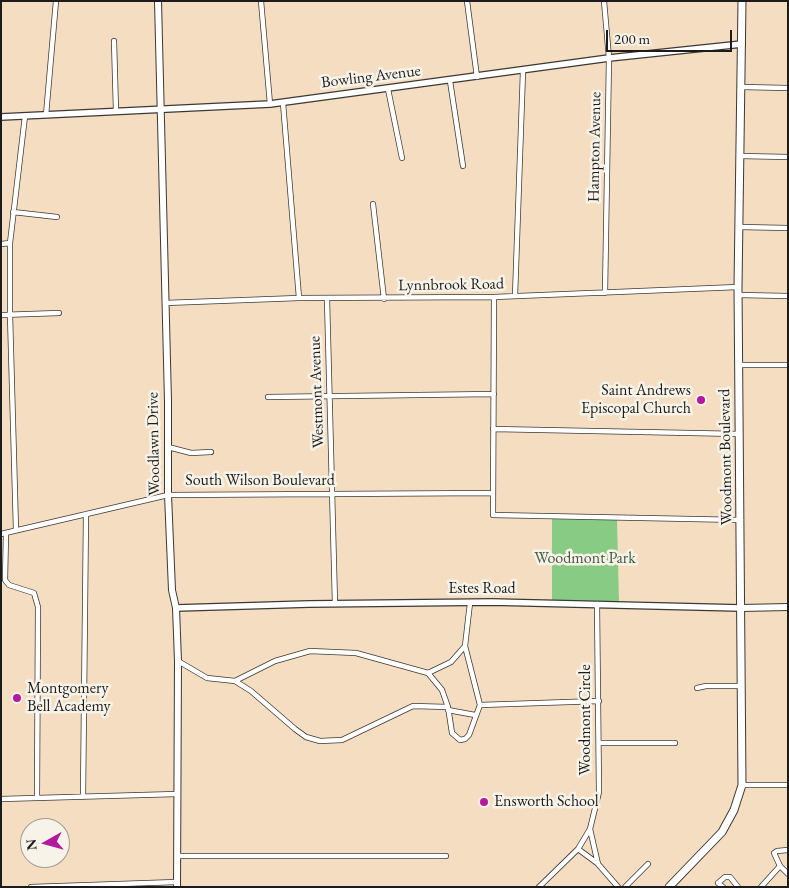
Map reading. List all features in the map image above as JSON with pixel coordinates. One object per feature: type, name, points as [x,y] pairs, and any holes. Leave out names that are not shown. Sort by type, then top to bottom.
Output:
[{"type":"main road","name":"Woodlawn Drive","points":[[158,1],[168,494],[172,590],[176,608],[178,661],[177,884]]},
{"type":"main road","name":"Woodmont Boulevard","points":[[669,887],[722,832],[734,810],[742,785],[738,287],[742,1]]},
{"type":"main road","name":"Estes Road","points":[[741,608],[788,607]]},
{"type":"street","points":[[46,115],[56,1]]},
{"type":"street","points":[[261,1],[270,104]]},
{"type":"street","points":[[467,1],[477,77]]},
{"type":"street","name":"Hampton Avenue","points":[[604,1],[609,58],[605,293]]},
{"type":"street","points":[[114,41],[116,111]]},
{"type":"street","name":"Bowling Avenue","points":[[1,117],[283,103],[609,58],[742,44]]},
{"type":"street","points":[[515,296],[523,71]]},
{"type":"street","points":[[450,81],[463,166]]},
{"type":"street","points":[[742,87],[788,88]]},
{"type":"street","points":[[388,89],[402,158]]},
{"type":"street","points":[[283,103],[299,298]]},
{"type":"street","points":[[16,530],[10,315],[10,243],[25,116]]},
{"type":"street","points":[[740,156],[788,157]]},
{"type":"street","points":[[373,204],[384,299]]},
{"type":"street","points":[[13,212],[56,217]]},
{"type":"street","points":[[740,226],[788,228]]},
{"type":"street","points":[[1,244],[10,243]]},
{"type":"street","name":"Lynnbrook Road","points":[[165,303],[299,298],[494,297],[738,287]]},
{"type":"street","points":[[739,296],[788,296]]},
{"type":"street","points":[[494,297],[493,515],[741,520]]},
{"type":"street","name":"Westmont Avenue","points":[[327,299],[335,604]]},
{"type":"street","points":[[1,315],[59,313]]},
{"type":"street","points":[[739,365],[788,365]]},
{"type":"street","points":[[268,397],[494,394]]},
{"type":"street","points":[[494,429],[740,434]]},
{"type":"street","points":[[168,447],[191,453],[211,452]]},
{"type":"street","name":"South Wilson Boulevard","points":[[3,533],[168,494],[493,493]]},
{"type":"street","points":[[83,798],[86,514]]},
{"type":"street","points":[[3,533],[5,580],[9,585],[34,593],[38,607],[37,798]]},
{"type":"street","points":[[234,681],[293,654],[310,651],[356,654],[428,673],[442,690],[448,708],[452,733],[460,740],[466,739],[480,705],[465,646],[470,603]]},
{"type":"street","name":"Estes Road","points":[[176,608],[470,603],[741,608]]},
{"type":"street","name":"Woodmont Circle","points":[[597,604],[599,792],[590,829],[598,864],[618,887]]},
{"type":"street","points":[[428,673],[451,662],[465,646]]},
{"type":"street","points":[[178,661],[207,678],[234,681],[251,691],[306,737],[320,742],[342,740],[413,706],[448,708],[476,715]]},
{"type":"street","points":[[698,688],[706,686],[741,686]]},
{"type":"street","points":[[480,705],[599,701]]},
{"type":"street","points":[[599,743],[675,743]]},
{"type":"street","points":[[742,785],[788,785]]},
{"type":"street","points":[[1,799],[177,794]]},
{"type":"street","points":[[539,887],[578,849],[590,829]]},
{"type":"street","points":[[578,849],[598,864]]},
{"type":"street","points":[[788,850],[776,851],[774,853],[780,866],[788,874]]},
{"type":"street","points":[[178,856],[446,856]]},
{"type":"street","points":[[624,887],[648,864]]},
{"type":"street","points":[[761,887],[780,866]]},
{"type":"street","points":[[723,887],[718,883],[726,877],[730,877],[738,887]]},
{"type":"street","points":[[31,887],[177,884]]},
{"type":"green space","name":"Woodmont Park","points":[[552,519],[617,520],[619,602],[552,601]]},
{"type":"place","name":"Saint Andrews Episcopal Church","points":[[701,400]]},
{"type":"place","name":"Montgomery Bell Academy","points":[[17,698]]},
{"type":"place","name":"Ensworth School","points":[[484,802]]}]
